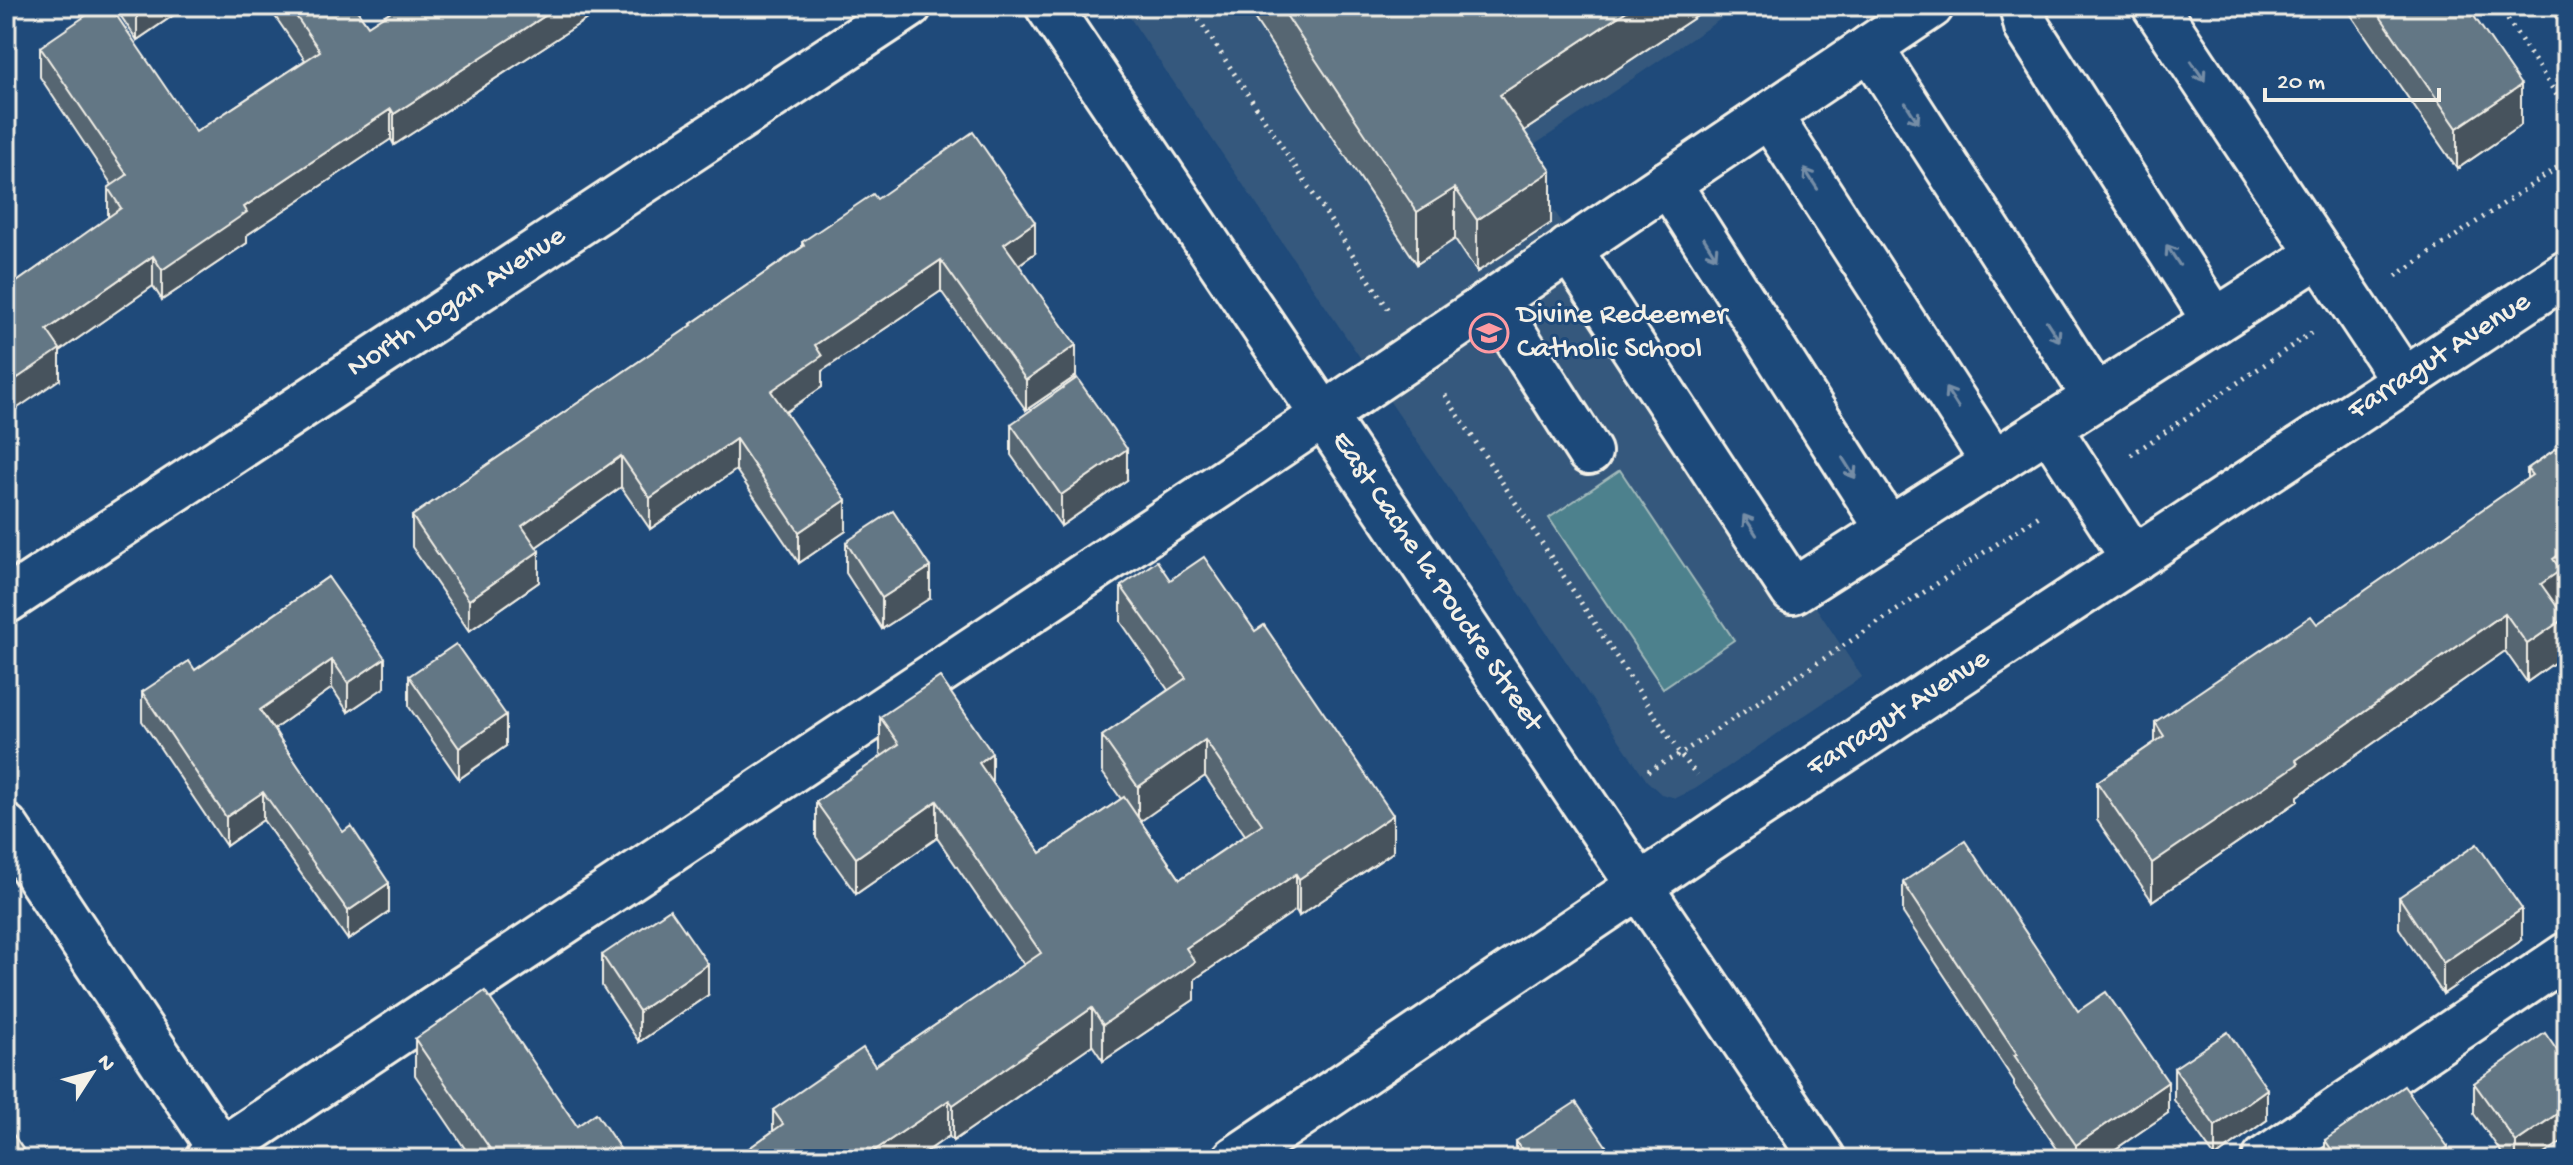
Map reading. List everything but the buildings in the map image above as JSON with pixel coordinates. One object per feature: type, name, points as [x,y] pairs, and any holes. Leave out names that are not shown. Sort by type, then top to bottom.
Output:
[{"type":"street","name":"North Logan Avenue","points":[[6,601],[909,6]]},
{"type":"street","name":"East Cache la Poudre Street","points":[[1048,6],[1823,1159]]},
{"type":"street","points":[[6,827],[219,1156],[1931,6]]},
{"type":"street","points":[[2022,6],[2027,27],[2215,321]]},
{"type":"street","points":[[2155,6],[2404,381]]},
{"type":"street","points":[[1870,47],[2096,398]]},
{"type":"street","points":[[1769,115],[1994,463]]},
{"type":"street","points":[[1668,183],[1889,530]]},
{"type":"street","points":[[1569,249],[1793,591],[2320,254]]},
{"type":"street","name":"Farragut Avenue","points":[[1235,1159],[1641,886],[2567,273]]},
{"type":"street","points":[[1493,301],[1589,452]]},
{"type":"street","points":[[2049,428],[2134,559]]},
{"type":"street","points":[[2265,1159],[2567,955]]},
{"type":"path","points":[[2501,7],[2567,111]]},
{"type":"shaded area","name":"Divine Redeemer Catholic School","points":[[1122,6],[1740,6],[1518,156],[1862,677],[1695,789],[1676,798],[1661,794],[1647,781]]},
{"type":"green space","points":[[1620,470],[1734,640],[1663,688],[1549,518]]},
{"type":"place","name":"Divine Redeemer Catholic School","points":[[1489,333]]}]
